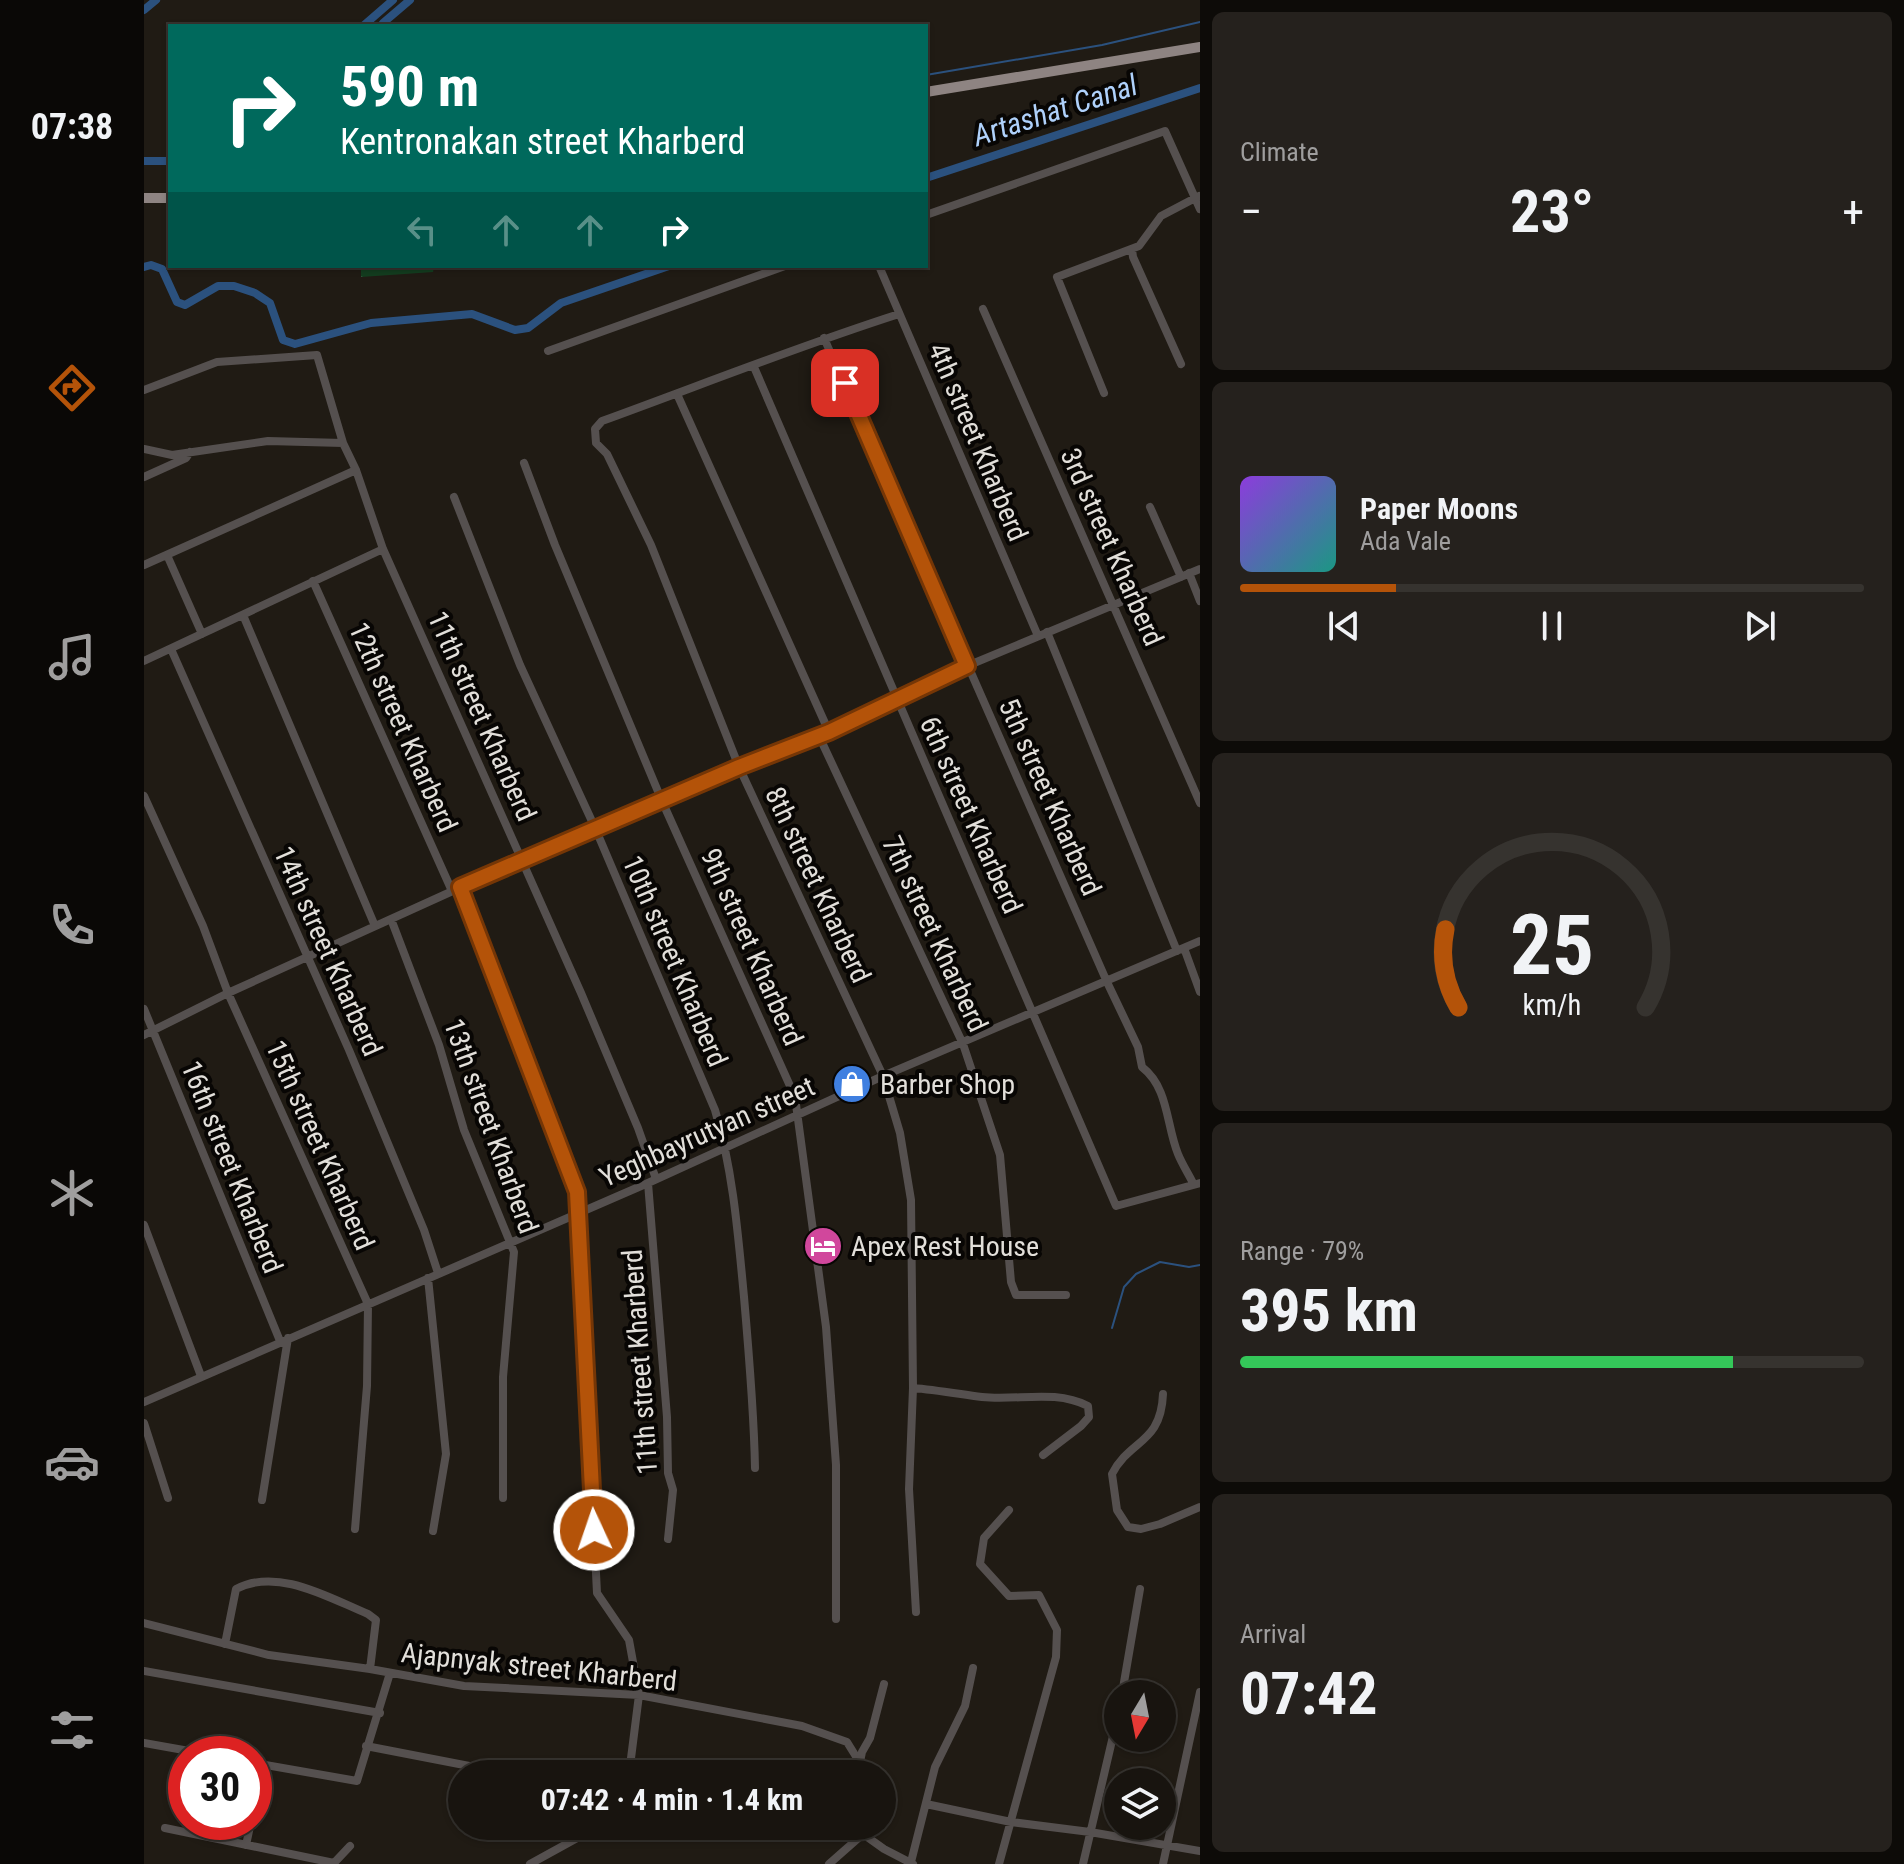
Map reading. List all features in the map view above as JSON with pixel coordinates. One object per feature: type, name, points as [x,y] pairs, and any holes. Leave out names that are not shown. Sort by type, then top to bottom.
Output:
[{"type":"main road","points":[[928,92],[1200,47]]},
{"type":"main road","points":[[144,198],[168,198]]},
{"type":"street","points":[[928,214],[1165,131],[1198,197],[1200,209]]},
{"type":"street","points":[[1104,393],[1057,277],[1139,246],[1161,216],[1198,197]]},
{"type":"street","points":[[1132,249],[1181,364]]},
{"type":"street","points":[[548,351],[779,268]]},
{"type":"street","name":"4th street Kharberd","points":[[880,268],[1200,992]]},
{"type":"street","name":"3rd street Kharberd","points":[[983,309],[1200,803]]},
{"type":"street","name":"8th street Kharberd","points":[[899,314],[824,338],[754,367],[602,421],[595,429],[596,443],[607,454],[651,545],[739,767],[883,1076],[900,1133],[911,1200],[913,1388],[909,1489],[916,1612]]},
{"type":"street","name":"5th street Kharberd","points":[[824,338],[1138,1047],[1142,1067],[1153,1076],[1168,1112],[1178,1153],[1197,1183]]},
{"type":"street","name":"11th street Kharberd","points":[[144,390],[217,362],[317,355],[343,443],[356,470],[383,549],[638,1128],[652,1181],[668,1473],[673,1490],[668,1539]]},
{"type":"street","name":"6th street Kharberd","points":[[754,367],[1116,1206],[1197,1183]]},
{"type":"street","points":[[677,394],[829,732]]},
{"type":"street","points":[[144,449],[172,455],[268,441],[343,443]]},
{"type":"street","points":[[144,477],[186,458],[190,452]]},
{"type":"street","name":"9th street Kharberd","points":[[524,463],[662,801],[795,1097],[826,1327],[834,1434],[836,1619]]},
{"type":"street","points":[[144,565],[356,470]]},
{"type":"street","name":"10th street Kharberd","points":[[454,497],[520,665],[596,830],[715,1110],[726,1147],[741,1265],[754,1416],[755,1468]]},
{"type":"street","points":[[1150,507],[1200,601]]},
{"type":"street","points":[[144,661],[383,549]]},
{"type":"street","points":[[167,555],[202,634]]},
{"type":"street","points":[[148,1033],[228,993],[521,860],[829,732],[967,666],[1200,569]]},
{"type":"street","name":"12th street Kharberd","points":[[313,581],[456,889],[577,1192],[597,1593],[629,1640],[639,1695],[631,1760]]},
{"type":"street","points":[[243,615],[375,926]]},
{"type":"street","name":"14th street Kharberd","points":[[171,649],[424,1230],[438,1273]]},
{"type":"street","name":"7th street Kharberd","points":[[819,736],[963,1044],[1000,1155],[1011,1282],[1016,1295],[1066,1295]]},
{"type":"street","name":"15th street Kharberd","points":[[144,796],[203,926],[228,993],[368,1304],[367,1386],[355,1529]]},
{"type":"street","name":"13th street Kharberd","points":[[391,919],[439,1045],[464,1130],[512,1242],[512,1284],[503,1377],[503,1498]]},
{"type":"street","name":"Yeghbayrutyan street","points":[[144,1402],[652,1181],[883,1076],[1200,941]]},
{"type":"street","name":"16th street Kharberd","points":[[144,1009],[148,1033],[284,1339]]},
{"type":"street","points":[[144,1225],[201,1376]]},
{"type":"street","points":[[428,1278],[446,1454],[433,1531]]},
{"type":"street","points":[[262,1500],[284,1339]]},
{"type":"street","points":[[913,1388],[1016,1399],[1054,1395],[1088,1406],[1089,1417],[1081,1426],[1043,1455]]},
{"type":"street","points":[[1163,1394],[1161,1416],[1154,1430],[1112,1474],[1117,1510],[1128,1527],[1141,1529],[1200,1507]]},
{"type":"street","points":[[144,1423],[168,1498]]},
{"type":"street","points":[[999,1864],[1056,1657],[1057,1630],[1039,1595],[1009,1596],[980,1564],[984,1538],[1009,1510]]},
{"type":"street","points":[[225,1644],[236,1589],[246,1584],[295,1583],[376,1620],[370,1669]]},
{"type":"street","points":[[1124,1680],[1140,1589]]},
{"type":"street","name":"Ajapnyak street Kharberd","points":[[144,1623],[269,1655],[464,1686],[639,1695],[802,1726],[847,1742],[858,1760]]},
{"type":"street","points":[[875,1840],[884,1849],[912,1863],[935,1767],[965,1706],[973,1668]]},
{"type":"street","points":[[144,1671],[380,1713]]},
{"type":"street","points":[[272,1766],[357,1781],[390,1673]]},
{"type":"street","points":[[861,1760],[870,1738],[884,1684]]},
{"type":"street","points":[[1163,1864],[1200,1692]]},
{"type":"street","points":[[144,1743],[168,1747]]},
{"type":"street","points":[[366,1746],[448,1762]]},
{"type":"street","points":[[1083,1864],[1109,1752]]},
{"type":"street","points":[[926,1804],[1011,1822],[1200,1851]]},
{"type":"street","points":[[165,1828],[334,1863],[350,1846]]},
{"type":"street","points":[[246,1845],[247,1840]]},
{"type":"street","points":[[530,1864],[574,1840]]},
{"type":"street","points":[[829,1864],[854,1840]]},
{"type":"green space","points":[[361,268],[434,268],[433,272],[361,277]]},
{"type":"waterway","points":[[144,10],[156,0]]},
{"type":"waterway","points":[[365,24],[393,0]]},
{"type":"waterway","points":[[383,23],[410,0]]},
{"type":"waterway","points":[[928,75],[1102,45],[1200,22]]},
{"type":"waterway","name":"Artashat Canal","points":[[928,177],[1200,88]]},
{"type":"waterway","points":[[144,161],[168,161]]},
{"type":"waterway","name":"Artashat Canal","points":[[144,267],[151,265],[162,269],[177,302],[185,305],[218,286],[234,286],[255,293],[270,303],[283,340],[295,344],[371,323],[472,314],[515,330],[528,328],[561,303],[663,268]]},
{"type":"waterway","points":[[1112,1328],[1124,1287],[1136,1274],[1160,1262],[1189,1267],[1200,1265]]},
{"type":"place","name":"Barber Shop","points":[[852,1084]]},
{"type":"place","name":"Apex Rest House","points":[[823,1246]]},
{"type":"route","points":[[594,1530],[577,1192],[460,887],[739,767],[829,732],[967,666],[845,383]]}]
